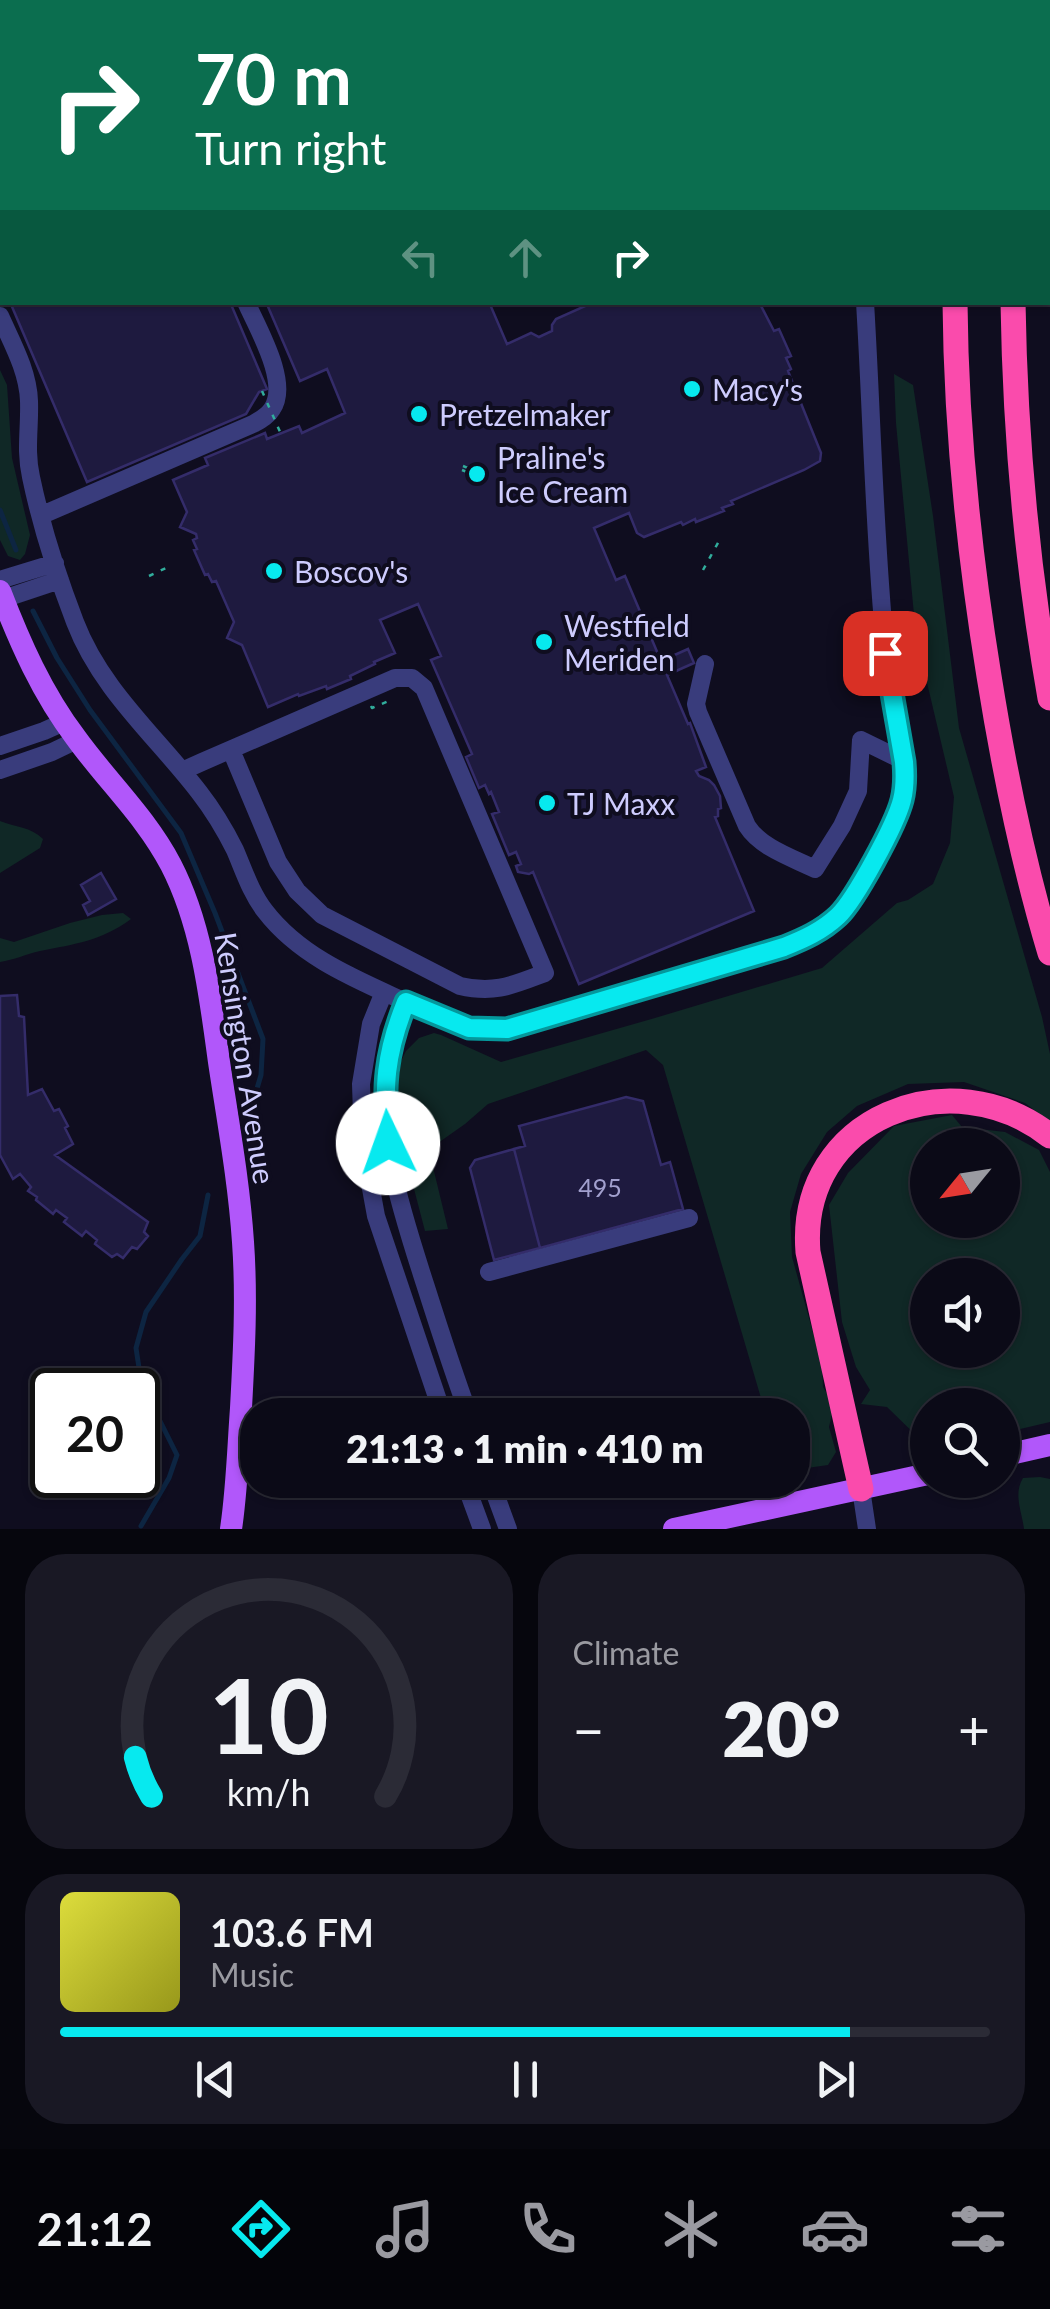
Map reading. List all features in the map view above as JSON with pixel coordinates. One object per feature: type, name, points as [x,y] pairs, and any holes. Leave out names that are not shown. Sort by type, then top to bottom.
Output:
[{"type":"highway","points":[[955,305],[960,436],[979,609],[1008,787],[1050,954]]},
{"type":"highway","points":[[1012,305],[1020,471],[1050,698]]},
{"type":"highway","points":[[862,1489],[808,1252],[808,1212],[820,1176],[838,1149],[864,1127],[894,1112],[925,1104],[962,1102],[996,1109],[1020,1117],[1050,1136]]},
{"type":"main road","name":"Kensington Avenue","points":[[1,590],[35,674],[70,731],[150,829],[164,853],[186,898],[204,964],[243,1242],[244,1344],[231,1529]]},
{"type":"main road","points":[[1020,1452],[1050,1446]]},
{"type":"main road","points":[[674,1529],[910,1478]]},
{"type":"street","points":[[42,515],[265,417],[278,396],[278,382],[247,305]]},
{"type":"street","points":[[0,316],[27,381],[28,457],[57,571],[86,649],[132,715],[182,770],[219,820],[263,908],[317,959],[469,1028],[507,1029],[807,938],[842,912],[893,822],[905,780],[883,626],[866,305]]},
{"type":"street","points":[[1,590],[57,571]]},
{"type":"street","points":[[705,664],[696,704],[698,712],[747,826],[763,842],[816,869],[858,792],[861,740],[904,762]]},
{"type":"street","points":[[182,770],[395,678],[412,678],[424,688],[545,973],[501,990],[460,986],[322,914],[297,891],[278,862],[230,750]]},
{"type":"street","points":[[0,746],[70,731]]},
{"type":"street","points":[[0,770],[52,752],[70,731]]},
{"type":"street","points":[[384,992],[372,1024],[360,1084],[368,1178],[376,1216],[436,1398]]},
{"type":"street","points":[[406,1002],[387,1059],[386,1114],[392,1174],[462,1398]]},
{"type":"street","points":[[489,1272],[689,1218]]},
{"type":"street","points":[[862,1489],[868,1529]]},
{"type":"street","points":[[471,1498],[482,1529]]},
{"type":"street","points":[[497,1498],[508,1529]]},
{"type":"path","points":[[262,391],[281,434]]},
{"type":"path","points":[[463,468],[480,475]]},
{"type":"path","points":[[703,570],[719,541]]},
{"type":"path","points":[[149,576],[166,568]]},
{"type":"green space","points":[[0,370],[7,385],[12,458],[30,535],[20,560],[8,556],[0,540]]},
{"type":"green space","points":[[894,374],[913,385],[959,728],[1042,1017],[1050,1054],[1050,1122],[1025,1103],[964,1082],[908,1084],[857,1106],[827,1132],[801,1174],[790,1212],[792,1257],[822,1365],[823,1387],[834,1405],[829,1427],[836,1452],[828,1465],[810,1468],[810,1398],[761,1398],[663,1065],[646,1050],[488,1104],[438,1143],[431,1159],[448,1229],[425,1231],[396,1102],[401,1061],[419,1038],[441,1035],[501,1062],[822,968],[897,903],[933,884],[950,843],[954,797],[916,636]]},
{"type":"green space","points":[[0,821],[43,839],[40,848],[0,873]]},
{"type":"green space","points":[[123,913],[131,919],[98,937],[0,962],[0,938],[14,942],[70,923]]},
{"type":"green space","points":[[952,1115],[962,1127],[971,1128],[910,1128],[910,1238],[1020,1238],[1020,1140],[1039,1150],[1050,1172],[1050,1422],[1020,1429],[1020,1388],[910,1388],[910,1429],[887,1407],[861,1404],[870,1390],[856,1367],[842,1322],[829,1205],[848,1173],[894,1126]]},
{"type":"green space","points":[[1023,1478],[1050,1479],[1050,1529],[1024,1529],[1018,1498]]},
{"type":"building","points":[[11,305],[231,305],[267,389],[259,392],[246,414],[87,482]]},
{"type":"building","name":"Westfield Meriden","points":[[267,305],[490,305],[507,344],[531,333],[539,337],[552,331],[556,319],[587,305],[761,305],[774,331],[779,329],[791,356],[786,358],[791,369],[788,371],[821,453],[820,461],[731,501],[733,504],[722,508],[724,511],[696,522],[681,522],[644,537],[637,533],[629,513],[594,528],[616,580],[625,576],[661,661],[688,649],[694,663],[667,675],[706,767],[696,771],[714,785],[720,796],[721,808],[715,817],[754,911],[579,984],[533,872],[518,872],[516,866],[521,864],[516,852],[509,855],[492,814],[499,812],[491,792],[485,785],[479,788],[466,757],[472,754],[431,660],[441,656],[418,604],[380,620],[395,653],[350,676],[351,679],[268,707],[242,645],[227,638],[234,622],[216,581],[205,575],[194,550],[196,534],[180,527],[187,512],[173,480],[208,465],[205,458],[265,433],[267,439],[299,426],[302,433],[345,413],[327,369],[300,381]]},
{"type":"building","points":[[101,873],[116,899],[88,915],[83,905],[90,901],[81,885]]},
{"type":"building","points":[[17,995],[19,1016],[24,1017],[28,1095],[42,1089],[54,1111],[59,1109],[73,1144],[55,1155],[148,1222],[144,1232],[148,1236],[123,1258],[117,1254],[112,1257],[86,1231],[82,1236],[64,1222],[67,1218],[56,1210],[53,1214],[36,1200],[20,1174],[13,1179],[0,1155],[0,996]]},
{"type":"building","points":[[626,1097],[643,1101],[661,1165],[670,1162],[683,1209],[540,1248],[514,1149],[525,1146],[519,1126]]},
{"type":"building","points":[[514,1149],[540,1248],[494,1260],[470,1168],[475,1160]]},
{"type":"waterway","points":[[0,510],[16,550]]},
{"type":"waterway","points":[[33,611],[90,710],[181,833],[215,913],[263,1039],[261,1075],[245,1129]]},
{"type":"waterway","points":[[141,1526],[169,1478],[177,1455],[141,1381],[136,1348],[146,1312],[200,1236],[208,1195]]},
{"type":"place","name":"Macy's","points":[[692,389]]},
{"type":"place","name":"Pretzelmaker","points":[[419,414]]},
{"type":"place","name":"Praline's Ice Cream","points":[[477,474]]},
{"type":"place","name":"Boscov's","points":[[274,571]]},
{"type":"place","name":"Westfield Meriden","points":[[544,642]]},
{"type":"place","name":"TJ Maxx","points":[[547,803]]},
{"type":"route","points":[[388,1143],[387,1059],[406,1002],[469,1028],[507,1029],[784,947],[807,938],[842,912],[902,801],[904,762],[885,653]]}]
